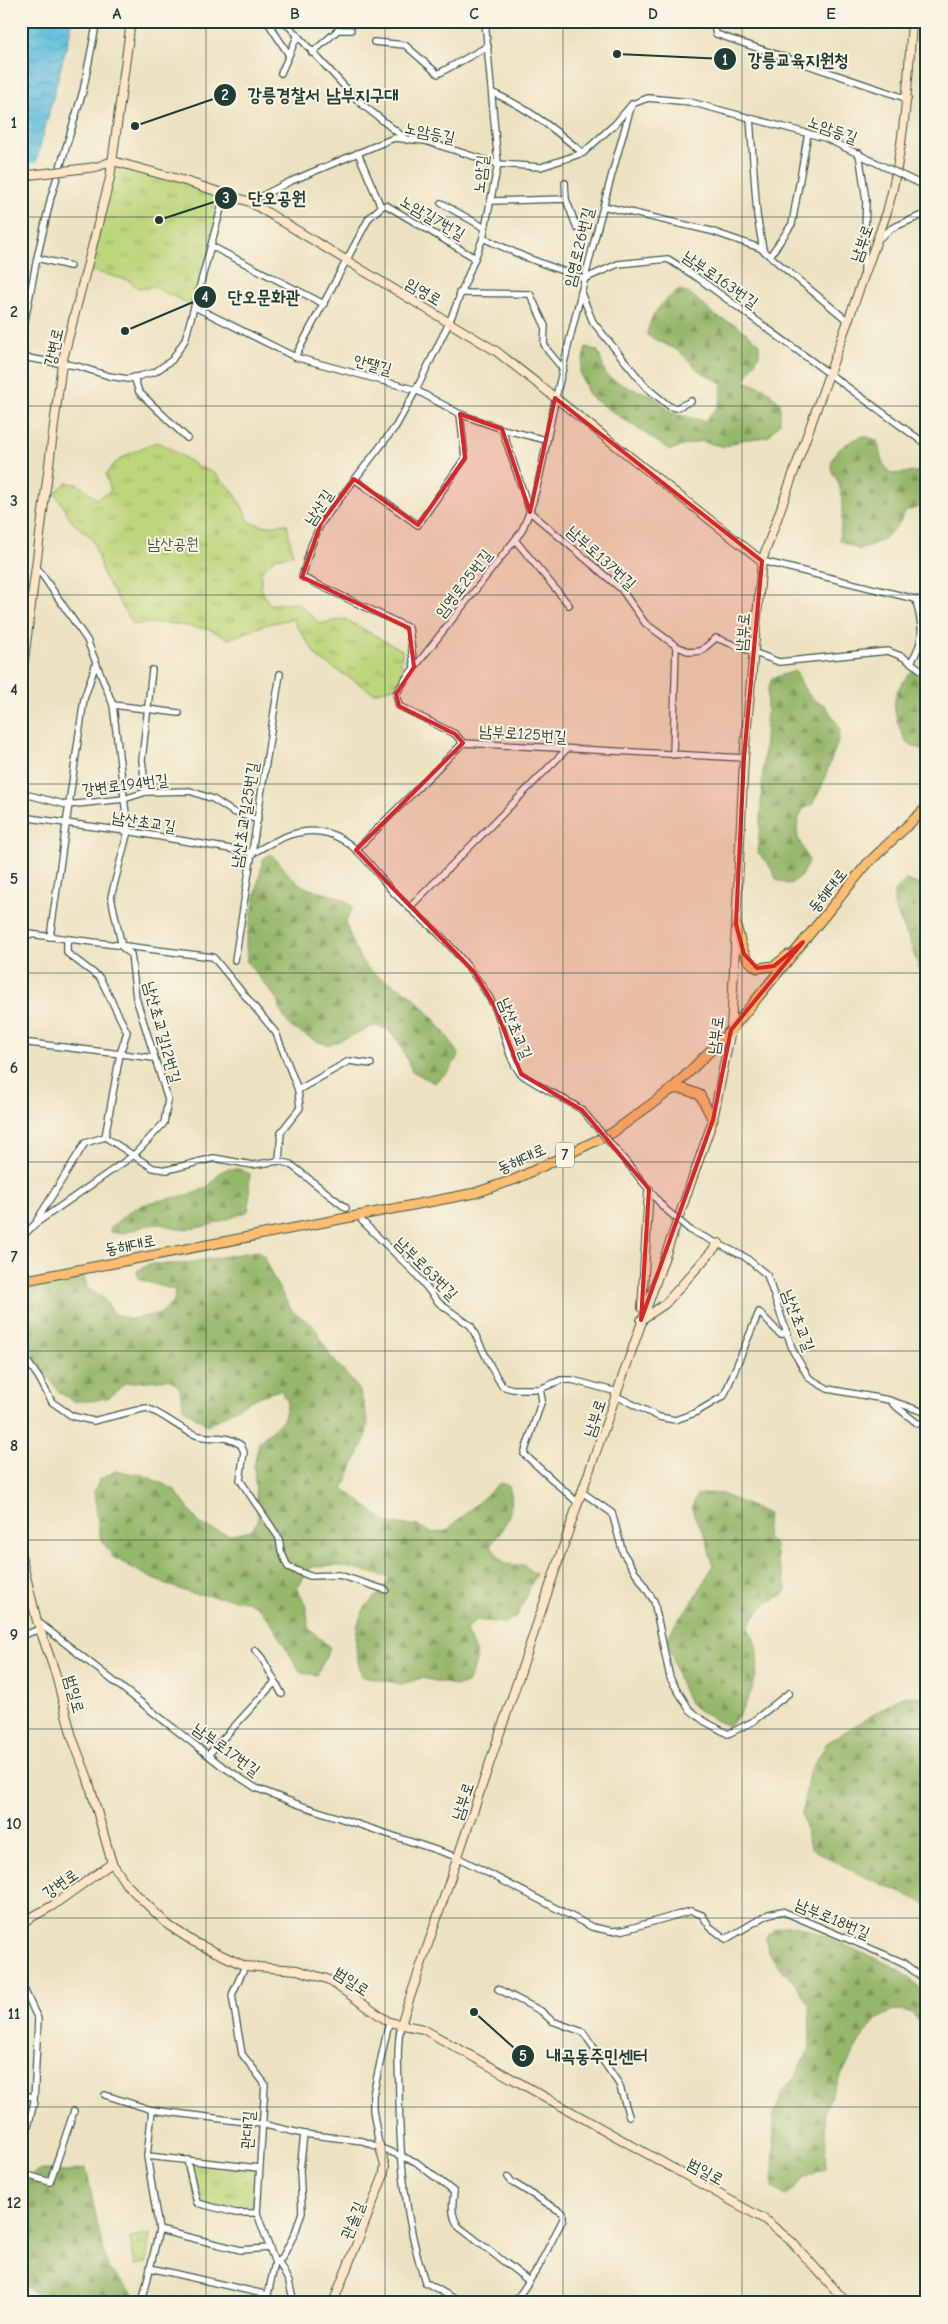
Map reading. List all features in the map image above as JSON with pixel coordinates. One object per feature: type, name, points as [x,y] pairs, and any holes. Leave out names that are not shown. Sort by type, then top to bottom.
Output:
[{"type":"main road","name":"동해대로","points":[[21,1280],[475,1193],[516,1179],[612,1133],[672,1089],[731,1030],[867,864],[927,807]]},
{"type":"main road","points":[[736,924],[744,954],[749,963],[757,968],[774,966],[803,942]]},
{"type":"main road","points":[[672,1089],[684,1089],[700,1095],[713,1120]]},
{"type":"street","points":[[21,341],[37,258],[52,197],[83,91],[98,21]]},
{"type":"street","name":"강변로","points":[[21,683],[62,363],[110,178],[131,21]]},
{"type":"street","points":[[267,21],[289,54]]},
{"type":"street","points":[[284,21],[358,101],[408,140]]},
{"type":"street","name":"노암길","points":[[449,322],[459,292],[483,238],[498,164],[485,21]]},
{"type":"street","points":[[713,21],[716,34],[908,99]]},
{"type":"street","name":"남부로","points":[[401,2024],[578,1502],[713,1120],[731,1030],[744,758],[762,561],[894,187],[908,99],[912,21]]},
{"type":"street","points":[[312,53],[338,30],[351,30]]},
{"type":"street","points":[[282,72],[297,37]]},
{"type":"street","points":[[374,42],[405,45],[438,74],[488,46]]},
{"type":"street","points":[[493,93],[512,101],[536,116],[584,153]]},
{"type":"street","name":"노암등길","points":[[250,202],[289,182],[394,138],[425,141],[498,164],[541,168],[584,153],[615,124],[632,104],[648,98],[690,102],[825,138],[927,187]]},
{"type":"street","name":"임영로26번길","points":[[556,398],[584,279],[632,104]]},
{"type":"street","points":[[750,118],[757,215],[763,251]]},
{"type":"street","points":[[770,256],[792,224],[808,133]]},
{"type":"street","points":[[358,153],[381,207]]},
{"type":"street","points":[[858,154],[864,176],[866,200],[864,275]]},
{"type":"street","points":[[21,176],[96,167],[113,161]]},
{"type":"street","name":"임영로","points":[[113,161],[182,180],[250,202],[449,322],[496,351],[762,561]]},
{"type":"street","points":[[565,183],[566,199],[577,228]]},
{"type":"street","points":[[21,357],[62,363],[109,376],[128,379],[155,372],[172,360],[185,340],[225,194]]},
{"type":"street","points":[[490,201],[566,199]]},
{"type":"street","points":[[441,202],[485,228]]},
{"type":"street","name":"노암길7번길","points":[[295,357],[369,218],[381,207],[386,206],[475,258]]},
{"type":"street","points":[[603,206],[711,231],[763,251],[848,320]]},
{"type":"street","points":[[876,241],[892,228],[927,213]]},
{"type":"street","points":[[483,238],[525,257],[584,279]]},
{"type":"street","points":[[211,246],[324,304]]},
{"type":"street","points":[[37,258],[70,266]]},
{"type":"street","name":"남부로163번길","points":[[584,279],[618,264],[668,259],[698,278],[927,445]]},
{"type":"street","points":[[459,292],[530,294],[545,326],[544,344],[563,369]]},
{"type":"street","points":[[581,294],[593,322],[646,387],[670,406],[676,408],[691,402]]},
{"type":"street","name":"안땔길","points":[[195,307],[295,357],[416,390],[460,414],[502,429],[546,440]]},
{"type":"street","name":"남산길","points":[[414,667],[409,628],[302,577],[311,546],[321,523],[396,426],[449,322]]},
{"type":"street","points":[[134,377],[140,392],[187,438]]},
{"type":"street","name":"임영로25번길","points":[[463,743],[455,734],[399,706],[396,694],[414,667],[515,540],[530,512],[556,398]]},
{"type":"street","points":[[354,479],[418,525],[465,458],[460,414]]},
{"type":"street","points":[[502,429],[530,512]]},
{"type":"street","name":"남부로137번길","points":[[530,512],[621,589],[645,623],[676,646],[690,652],[702,651],[716,638],[754,652]]},
{"type":"street","points":[[515,540],[569,604]]},
{"type":"street","points":[[762,561],[927,602]]},
{"type":"street","points":[[36,566],[87,640],[113,705],[128,831]]},
{"type":"street","points":[[911,662],[918,651],[923,632],[916,600]]},
{"type":"street","points":[[673,755],[676,646]]},
{"type":"street","points":[[754,652],[779,662],[888,651],[911,662],[927,674]]},
{"type":"street","points":[[50,937],[84,699],[96,663]]},
{"type":"street","points":[[146,792],[142,760],[152,670]]},
{"type":"street","name":"남산초교길25번길","points":[[235,960],[280,674]]},
{"type":"street","points":[[113,705],[179,713]]},
{"type":"street","name":"남부로125번길","points":[[356,850],[463,743],[744,758]]},
{"type":"street","points":[[409,908],[566,750]]},
{"type":"street","name":"강변로194번길","points":[[21,793],[68,805],[124,799],[146,792],[190,791],[213,800],[233,812],[258,820]]},
{"type":"street","name":"남산초교길","points":[[21,817],[128,831],[253,853],[283,836],[308,831],[327,833],[340,838],[364,856],[395,894],[439,934],[474,972],[495,1007],[510,1052],[521,1074],[582,1110],[664,1208],[690,1230],[745,1256],[768,1275],[793,1350],[809,1378],[828,1389],[889,1400],[927,1413]]},
{"type":"street","name":"남산초교길12번길","points":[[21,1238],[35,1224],[134,1155],[164,1123],[168,1100],[136,998],[131,954],[122,946],[111,897],[128,831]]},
{"type":"street","points":[[21,933],[213,957],[276,1033],[298,1090],[300,1108],[281,1132],[278,1160]]},
{"type":"street","points":[[67,939],[67,953],[100,978],[127,1032],[120,1054],[105,1137]]},
{"type":"street","points":[[21,1042],[154,1058]]},
{"type":"street","points":[[298,1090],[349,1061],[371,1064]]},
{"type":"street","points":[[35,1224],[85,1143],[105,1137],[152,1168],[167,1170],[214,1158],[252,1165],[278,1160],[290,1164],[346,1208]]},
{"type":"street","points":[[641,1320],[649,1189]]},
{"type":"street","name":"남부로63번길","points":[[362,1221],[416,1274],[439,1303],[471,1326],[502,1386],[512,1389],[540,1389],[548,1384],[572,1380],[616,1394],[659,1417],[675,1420],[696,1413],[724,1396],[759,1312],[780,1334],[788,1334]]},
{"type":"street","points":[[641,1320],[665,1304],[719,1243]]},
{"type":"street","points":[[21,1352],[39,1378],[52,1402],[72,1416],[93,1421],[146,1408],[155,1411],[198,1436],[228,1437],[241,1444],[244,1452],[240,1480],[280,1538],[281,1551],[288,1567],[310,1576],[339,1574],[386,1590]]},
{"type":"street","points":[[540,1389],[542,1400],[524,1454],[578,1502]]},
{"type":"street","points":[[889,1400],[918,1423],[927,1424]]},
{"type":"street","points":[[582,1492],[612,1513],[623,1553],[654,1601],[670,1678],[689,1709],[704,1721],[728,1734],[752,1722],[789,1693]]},
{"type":"street","name":"범일로","points":[[21,1556],[38,1625],[112,1863],[126,1884],[168,1926],[194,1942],[245,1966],[312,1974],[338,1986],[389,2022],[423,2029],[764,2219],[792,2242],[847,2303]]},
{"type":"street","points":[[21,1636],[38,1625]]},
{"type":"street","name":"남부로17번길","points":[[38,1625],[208,1756],[264,1791],[297,1804],[457,1857]]},
{"type":"street","points":[[255,1650],[262,1658],[282,1694]]},
{"type":"street","points":[[208,1756],[275,1682]]},
{"type":"street","name":"남부로18번길","points":[[457,1857],[592,1927],[611,1931],[624,1930],[691,1911],[702,1915],[710,1927],[726,1939],[769,1914],[782,1911],[902,1962],[927,1981]]},
{"type":"street","name":"강변로","points":[[21,1922],[52,1906],[112,1863]]},
{"type":"street","name":"관대길","points":[[245,1966],[232,1995],[242,2054],[265,2084],[261,2124],[257,2213],[270,2248],[289,2282],[294,2303]]},
{"type":"street","points":[[21,1983],[38,2019],[34,2097],[21,2156]]},
{"type":"street","points":[[498,1989],[541,2011],[552,2021],[583,2032],[620,2084],[628,2116]]},
{"type":"street","points":[[379,2146],[373,2110],[373,2095],[389,2022]]},
{"type":"street","points":[[401,2024],[397,2051],[400,2154],[408,2221],[414,2250],[425,2282],[462,2303]]},
{"type":"street","points":[[21,2095],[34,2097]]},
{"type":"street","points":[[105,2095],[152,2110],[261,2124],[304,2134],[363,2141],[400,2154],[416,2162],[454,2192],[452,2210],[454,2220],[459,2227],[529,2281]]},
{"type":"street","points":[[142,2303],[159,2230],[147,2156],[152,2110]]},
{"type":"street","points":[[21,2172],[50,2182],[74,2111]]},
{"type":"street","points":[[266,2303],[277,2262],[282,2258],[302,2212],[300,2170],[304,2134]]},
{"type":"street","name":"관솔길","points":[[333,2303],[383,2177],[385,2166],[379,2146]]},
{"type":"street","points":[[147,2156],[259,2168]]},
{"type":"street","points":[[188,2160],[197,2203],[236,2213],[257,2213]]},
{"type":"street","points":[[508,2177],[512,2182],[563,2213],[563,2219],[538,2268],[514,2303]]},
{"type":"street","points":[[159,2230],[241,2250],[270,2248]]},
{"type":"street","points":[[150,2268],[268,2295]]},
{"type":"highlighted area","points":[[555,398],[762,561],[744,758],[736,924],[744,954],[757,968],[774,966],[803,942],[731,1030],[713,1120],[641,1320],[649,1189],[582,1110],[521,1074],[495,1007],[474,972],[356,850],[463,743],[455,734],[399,706],[396,694],[414,667],[409,628],[302,577],[321,523],[354,479],[418,525],[465,458],[460,414],[502,429],[530,512]]},
{"type":"green space","points":[[113,161],[225,194],[195,307],[152,286],[144,289],[137,287],[128,280],[88,270]]},
{"type":"green space","points":[[680,290],[692,295],[715,316],[736,325],[759,343],[759,355],[744,381],[764,388],[780,402],[780,422],[768,437],[741,440],[725,447],[700,441],[670,450],[589,396],[580,372],[586,347],[598,351],[606,376],[629,388],[652,395],[672,413],[704,421],[713,412],[719,404],[722,383],[698,370],[679,351],[647,335],[654,314],[662,304]]},
{"type":"green space","points":[[863,436],[877,440],[882,462],[891,474],[927,471],[927,505],[906,511],[897,526],[887,536],[860,550],[839,540],[842,520],[842,498],[831,467],[834,456],[842,447]]},
{"type":"green space","name":"남산공원","points":[[156,442],[168,447],[197,466],[214,473],[234,492],[250,522],[263,526],[287,524],[293,555],[275,558],[261,572],[261,588],[269,604],[298,603],[320,624],[344,619],[402,650],[401,685],[374,693],[318,658],[292,619],[267,624],[229,639],[208,629],[166,623],[133,624],[104,577],[92,538],[74,524],[55,493],[66,483],[78,484],[97,499],[111,491],[106,475],[115,463]]},
{"type":"green space","points":[[914,670],[927,679],[927,752],[906,742],[895,713],[896,695],[899,687]]},
{"type":"green space","points":[[796,671],[810,696],[825,705],[840,728],[838,741],[821,788],[812,805],[803,809],[797,824],[798,836],[809,861],[801,876],[789,885],[777,880],[768,863],[758,853],[768,690],[772,678]]},
{"type":"green space","points":[[270,854],[293,879],[311,889],[340,898],[353,907],[345,923],[362,961],[380,978],[401,988],[414,998],[448,1038],[459,1054],[450,1070],[434,1083],[412,1071],[399,1042],[387,1029],[375,1026],[329,1045],[316,1041],[291,1027],[283,1016],[276,998],[247,962],[246,943],[263,859]]},
{"type":"green space","points":[[906,880],[927,887],[927,993],[910,942],[894,906],[894,891]]},
{"type":"green space","points":[[227,1169],[239,1169],[250,1174],[248,1211],[214,1224],[196,1228],[178,1229],[161,1224],[153,1224],[123,1233],[110,1232],[111,1227],[126,1214],[144,1204],[196,1193],[207,1187],[219,1174]]},
{"type":"green space","points":[[257,1251],[265,1257],[274,1280],[292,1311],[313,1325],[331,1357],[359,1389],[368,1420],[366,1437],[343,1488],[387,1523],[418,1526],[432,1533],[446,1531],[500,1483],[509,1486],[511,1503],[508,1518],[490,1546],[505,1564],[524,1565],[536,1574],[517,1616],[504,1623],[476,1620],[466,1630],[476,1656],[475,1666],[467,1683],[458,1686],[422,1678],[401,1684],[362,1676],[356,1651],[358,1624],[365,1608],[382,1590],[389,1577],[341,1566],[310,1567],[297,1589],[306,1606],[309,1629],[330,1647],[317,1675],[301,1673],[269,1619],[258,1607],[247,1601],[190,1593],[153,1579],[113,1557],[100,1537],[94,1492],[99,1480],[116,1471],[143,1475],[174,1489],[199,1523],[213,1530],[229,1535],[251,1530],[258,1521],[254,1466],[259,1442],[283,1420],[288,1402],[281,1390],[271,1392],[252,1400],[207,1425],[184,1409],[179,1387],[169,1379],[125,1383],[110,1397],[92,1401],[73,1401],[60,1393],[37,1362],[21,1323],[21,1289],[84,1276],[87,1288],[102,1297],[115,1314],[131,1319],[160,1314],[174,1301],[175,1290],[140,1280],[137,1271],[149,1264],[180,1264]]},
{"type":"green space","points":[[722,1494],[768,1514],[766,1537],[775,1545],[787,1589],[760,1610],[748,1628],[756,1642],[758,1653],[756,1676],[748,1699],[729,1726],[699,1711],[692,1705],[680,1684],[667,1640],[713,1566],[705,1535],[693,1511],[697,1495]]},
{"type":"green space","points":[[903,1696],[927,1697],[927,1904],[859,1874],[810,1848],[802,1813],[809,1773],[827,1743]]},
{"type":"green space","points":[[789,1925],[808,1929],[897,1968],[927,1994],[927,2021],[924,2027],[912,2013],[893,2010],[876,2020],[860,2040],[832,2093],[824,2113],[826,2137],[825,2168],[805,2178],[785,2196],[773,2188],[774,2115],[783,2092],[797,2073],[810,2049],[809,2004],[800,1990],[768,1953],[766,1937],[774,1929]]},
{"type":"green space","points":[[187,2160],[259,2168],[257,2213],[236,2213],[197,2203]]},
{"type":"green space","points":[[86,2168],[108,2268],[132,2293],[131,2303],[43,2303],[21,2280],[21,2180],[42,2170],[67,2171]]},
{"type":"green space","points":[[150,2234],[146,2263],[135,2265],[130,2238]]},
{"type":"water","points":[[21,21],[73,21],[21,220]]},
{"type":"pier","points":[[39,162],[32,188],[21,189],[21,164]]},
{"type":"place","name":"강릉교육지원청","points":[[617,54]]},
{"type":"place","name":"강릉경찰서 남부지구대","points":[[135,126]]},
{"type":"place","name":"단오공원","points":[[159,220]]},
{"type":"place","name":"단오문화관","points":[[125,331]]},
{"type":"place","name":"내곡동주민센터","points":[[474,2012]]}]
